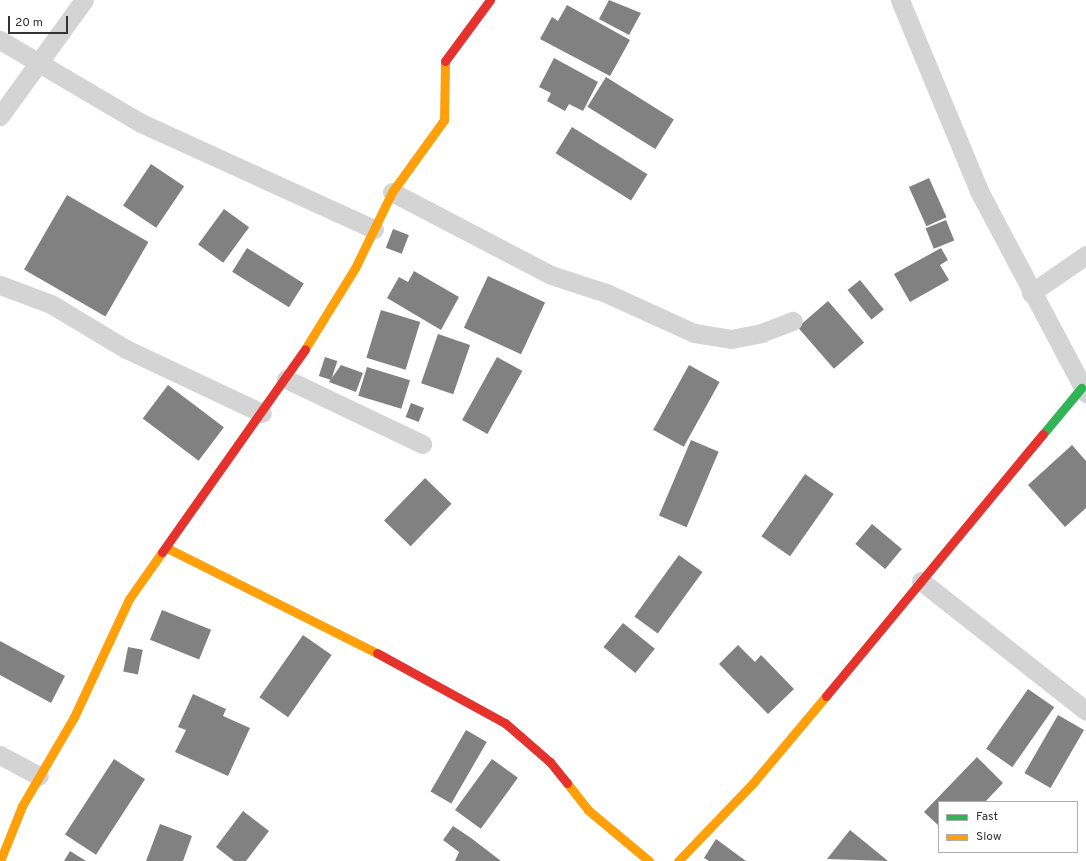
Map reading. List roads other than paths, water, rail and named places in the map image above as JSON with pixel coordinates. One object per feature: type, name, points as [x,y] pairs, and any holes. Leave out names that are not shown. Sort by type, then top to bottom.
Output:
[{"type":"street","points":[[0,116],[38,61],[84,0]]},
{"type":"street","points":[[0,861],[22,806],[74,717],[129,599],[286,380],[355,268],[392,192],[444,120],[443,68],[446,55],[490,0]]},
{"type":"street","points":[[678,861],[753,783],[921,581],[1084,391],[1031,293],[980,191],[900,0]]},
{"type":"street","points":[[0,40],[141,123],[374,229]]},
{"type":"street","points":[[392,192],[551,275],[594,288],[694,333],[731,339],[761,333],[793,321]]},
{"type":"street","points":[[1031,293],[1086,254]]},
{"type":"street","points":[[0,285],[51,304],[126,349],[262,413]]},
{"type":"street","points":[[286,380],[422,444]]},
{"type":"street","points":[[167,548],[403,666],[505,723],[550,762],[588,810],[649,861]]},
{"type":"street","points":[[921,581],[1086,711]]},
{"type":"street","points":[[0,755],[39,776]]}]
